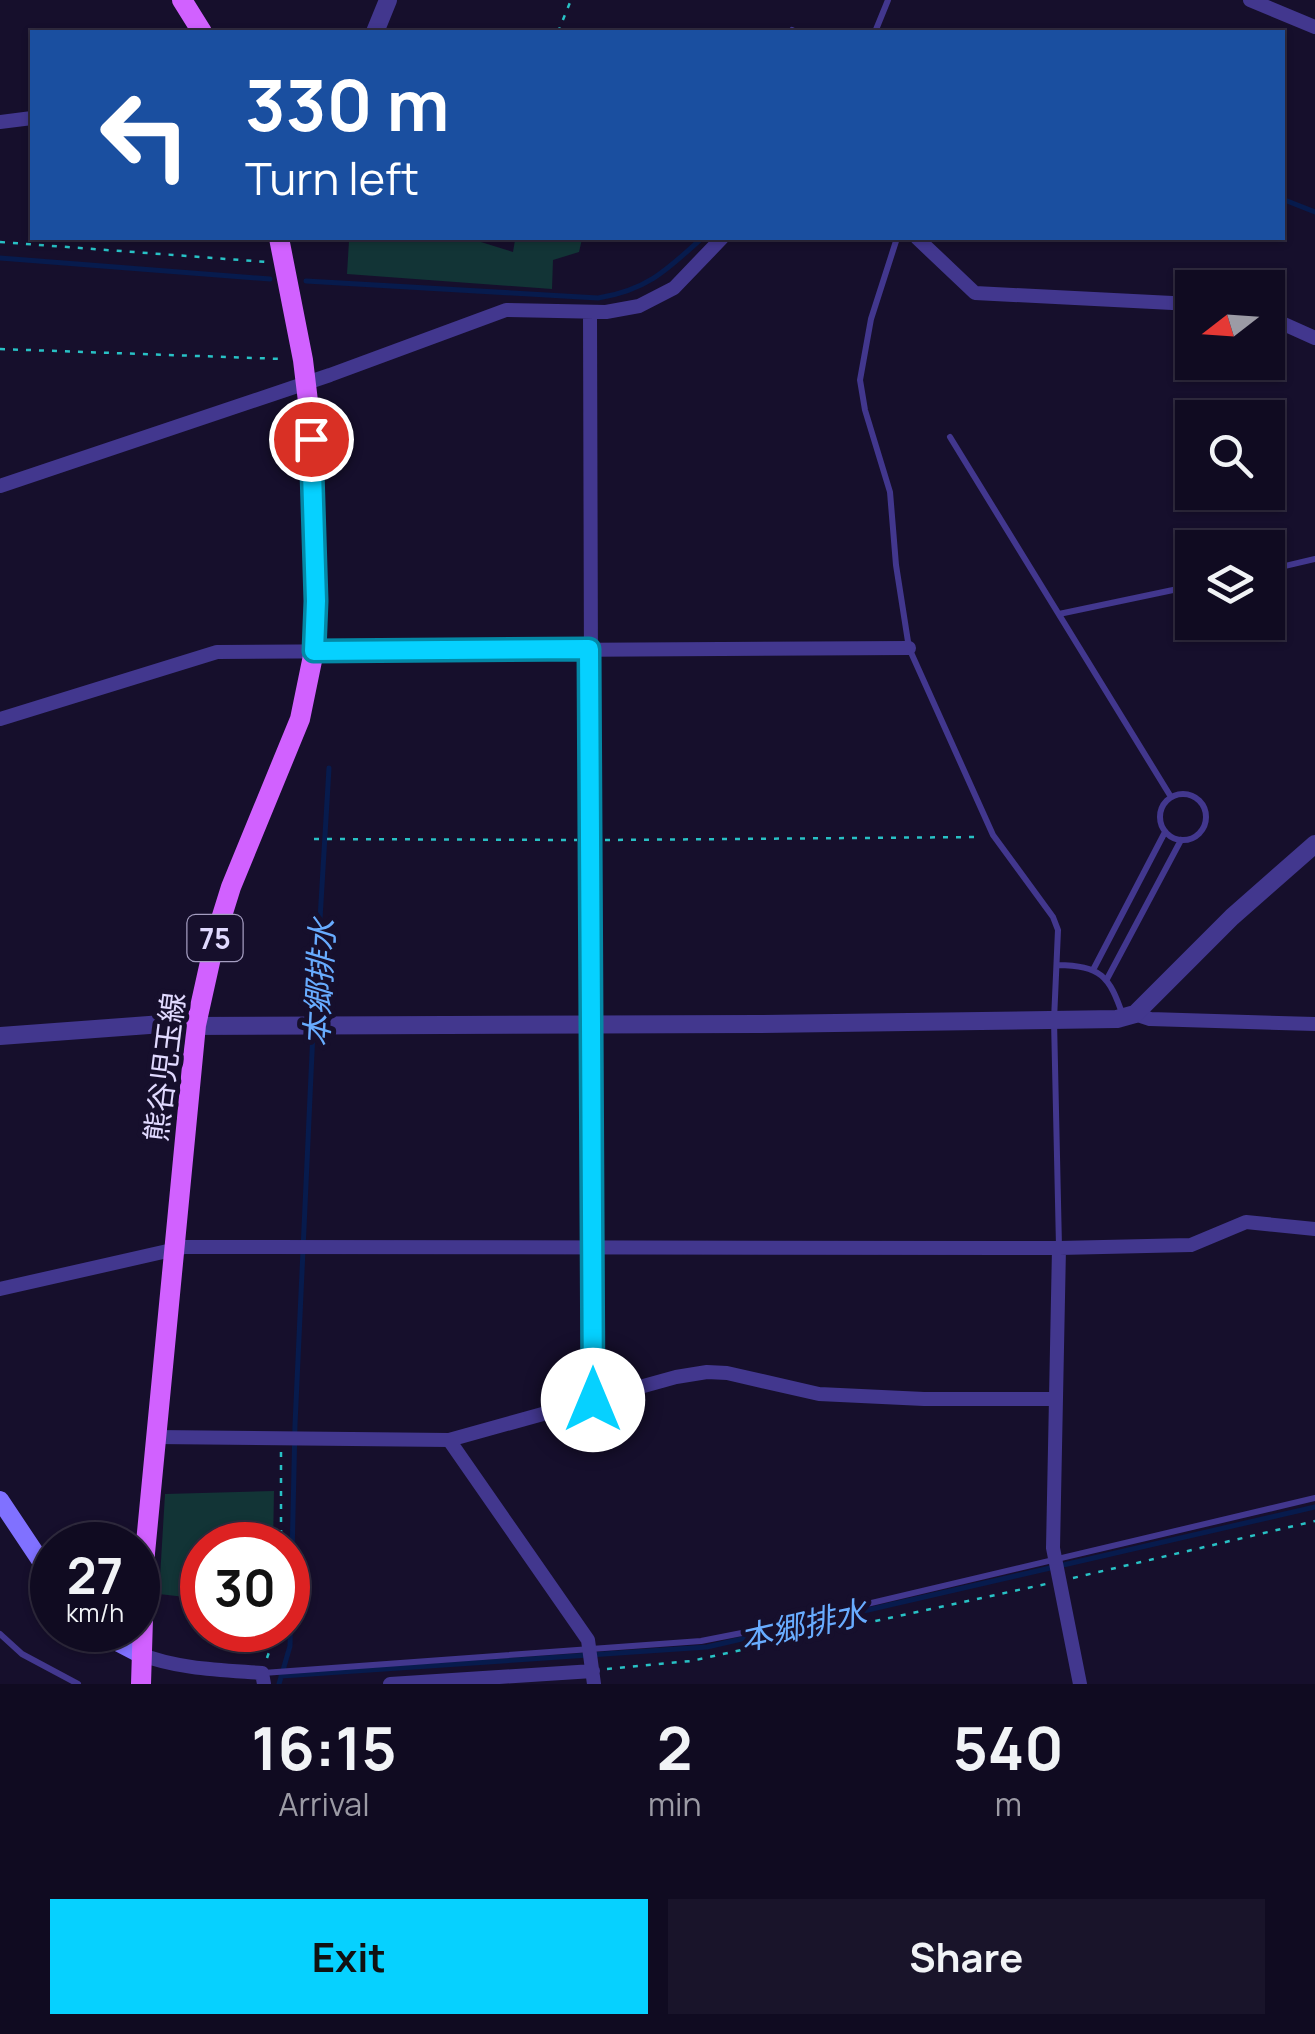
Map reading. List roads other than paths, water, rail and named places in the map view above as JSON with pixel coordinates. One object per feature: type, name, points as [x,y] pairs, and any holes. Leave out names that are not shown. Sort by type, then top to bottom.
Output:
[{"type":"main road","points":[[182,0],[201,30]]},
{"type":"main road","name":"熊谷児玉線","points":[[141,1684],[144,1553],[196,1025],[216,934],[300,719],[314,651],[316,601],[305,370],[279,240]]},
{"type":"main road","points":[[0,1500],[30,1545]]},
{"type":"main road","points":[[136,1652],[140,1654]]},
{"type":"street","points":[[376,30],[388,0]]},
{"type":"street","points":[[1250,0],[1315,27]]},
{"type":"street","points":[[0,122],[30,118]]},
{"type":"street","points":[[0,486],[305,370],[506,310],[590,313],[623,310],[656,299],[688,277],[720,240]]},
{"type":"street","points":[[919,240],[975,293],[1175,303]]},
{"type":"street","points":[[590,313],[593,1400]]},
{"type":"street","points":[[1285,324],[1315,338]]},
{"type":"street","points":[[0,720],[206,654],[909,648]]},
{"type":"street","points":[[1129,1016],[1315,844]]},
{"type":"street","points":[[0,1036],[176,1022],[182,1026],[589,1024],[1129,1016],[1315,1024]]},
{"type":"street","points":[[0,1288],[173,1250],[1058,1248],[1190,1245],[1246,1222],[1315,1229]]},
{"type":"street","points":[[1058,1248],[1055,1559],[1080,1684]]},
{"type":"street","points":[[155,1436],[449,1440],[676,1377],[707,1372],[819,1394],[1055,1399]]},
{"type":"street","points":[[390,1684],[594,1677],[588,1640],[449,1440]]},
{"type":"street","points":[[140,1654],[263,1679]]},
{"type":"lane","points":[[876,30],[888,0]]},
{"type":"lane","points":[[897,240],[871,319],[860,380],[890,492],[909,648],[993,835],[1053,916],[1058,930],[1054,1020],[1058,1248]]},
{"type":"lane","points":[[950,436],[1171,797]]},
{"type":"lane","points":[[1285,566],[1315,560]]},
{"type":"lane","points":[[1059,614],[1175,590]]},
{"type":"lane","points":[[1192,795],[1203,804],[1206,820],[1200,834],[1181,840],[1165,832],[1161,809],[1171,797],[1192,795]]},
{"type":"lane","points":[[1093,970],[1165,832]]},
{"type":"lane","points":[[1107,979],[1181,840]]},
{"type":"lane","points":[[1057,965],[1093,970],[1107,979],[1129,1016]]},
{"type":"lane","points":[[263,1679],[701,1640],[1315,1498]]},
{"type":"lane","points":[[0,1634],[22,1654],[78,1684]]},
{"type":"waterway","points":[[1285,200],[1315,212]]},
{"type":"waterway","points":[[306,281],[598,298],[643,284],[700,240]]},
{"type":"waterway","points":[[0,258],[270,279]]},
{"type":"waterway","name":"本郷排水","points":[[314,1020],[329,768]]},
{"type":"waterway","name":"本郷排水","points":[[279,1684],[290,1646],[295,1425],[313,1031]]},
{"type":"waterway","name":"本郷排水","points":[[281,1676],[707,1647],[1315,1507]]}]
